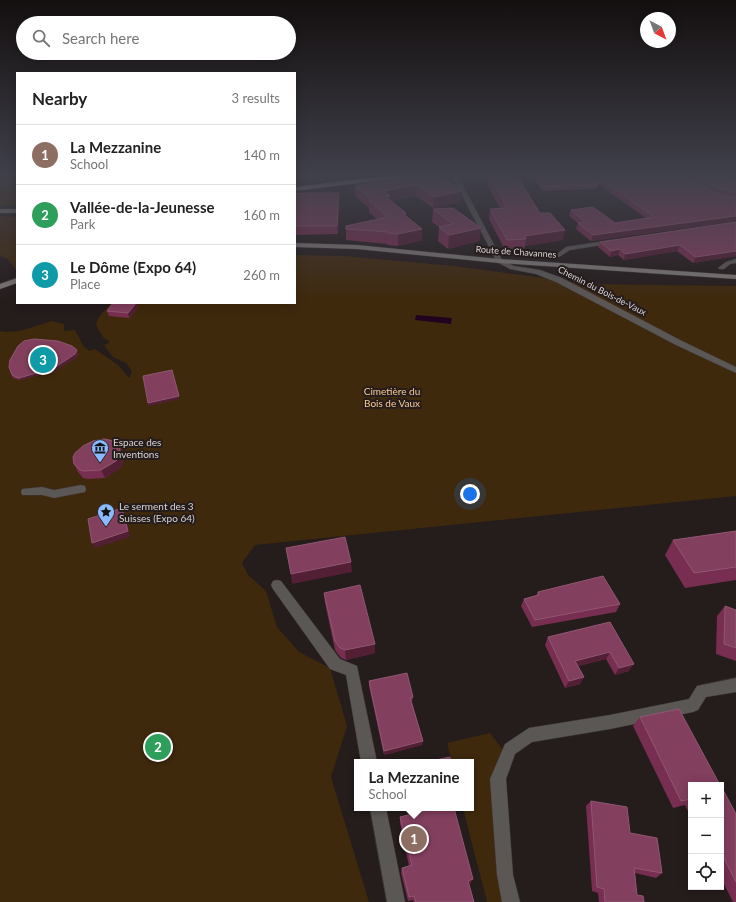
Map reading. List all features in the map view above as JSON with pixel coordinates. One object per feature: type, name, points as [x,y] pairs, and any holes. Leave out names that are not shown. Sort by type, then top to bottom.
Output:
[{"type":"main road","name":"Route de Chavannes","points":[[296,245],[357,248],[499,261],[736,277]]},
{"type":"main road","points":[[0,287],[16,280]]},
{"type":"main road","points":[[0,287],[16,284]]},
{"type":"street","points":[[477,218],[499,261]]},
{"type":"street","points":[[559,255],[568,248],[621,241]]},
{"type":"street","name":"Chemin du Bois-de-Vaux","points":[[499,261],[512,268],[537,272],[559,280],[686,346],[736,370]]},
{"type":"street","points":[[722,268],[728,263],[736,261]]},
{"type":"street","points":[[26,492],[42,491],[54,494],[81,489]]},
{"type":"street","points":[[277,585],[335,664],[352,671],[368,759]]},
{"type":"street","points":[[512,902],[505,875],[498,778],[510,749],[529,735],[610,722],[693,705],[702,691],[736,685]]},
{"type":"street","points":[[379,811],[396,902]]},
{"type":"green space","points":[[0,218],[16,218],[16,270],[8,259],[0,256]]},
{"type":"green space","name":"Cimetière du Bois de Vaux","points":[[296,255],[344,256],[454,266],[588,284],[736,286],[736,496],[255,545],[242,563],[248,575],[266,591],[277,627],[299,652],[330,668],[347,726],[331,777],[369,902],[0,902],[0,331],[20,331],[52,321],[64,324],[64,331],[75,330],[84,347],[90,351],[95,349],[118,365],[129,378],[132,371],[126,363],[113,357],[104,345],[110,342],[103,337],[96,325],[104,310],[111,304],[296,304]]},
{"type":"green space","points":[[490,733],[503,750],[506,902],[487,902],[464,811],[474,811],[474,759],[451,759],[447,743]]},
{"type":"shaded area","points":[[416,315],[452,318],[451,324],[415,320]]},
{"type":"building","points":[[296,218],[337,218],[337,226],[296,226]]},
{"type":"building","points":[[383,218],[408,218],[422,229],[398,234],[346,229],[346,226]]},
{"type":"building","points":[[445,218],[467,218],[481,228],[449,235],[439,227],[453,224]]},
{"type":"building","points":[[495,218],[554,218],[565,230],[525,236],[526,239],[507,240]]},
{"type":"building","points":[[580,218],[608,218],[615,223],[647,218],[720,218],[593,235],[578,223],[585,222]]},
{"type":"building","points":[[736,222],[736,251],[696,257],[680,245],[625,254],[620,249],[611,251],[600,242]]},
{"type":"building","points":[[112,304],[135,304],[128,313],[107,311]]},
{"type":"building","points":[[34,339],[58,341],[72,346],[77,350],[75,354],[54,368],[19,378],[12,375],[9,367],[10,360],[18,346],[24,341]]},
{"type":"building","points":[[172,370],[179,396],[148,403],[143,376]]},
{"type":"building","name":"Espace des Inventions","points":[[104,439],[114,441],[119,446],[119,457],[116,461],[101,470],[80,470],[74,464],[73,457],[75,453],[83,446],[93,441]]},
{"type":"building","points":[[122,508],[128,531],[92,543],[88,519]]},
{"type":"building","points":[[736,531],[736,567],[694,573],[673,540]]},
{"type":"building","points":[[345,537],[351,562],[291,574],[286,548]]},
{"type":"building","points":[[603,576],[620,604],[535,620],[524,599],[539,595],[538,592]]},
{"type":"building","points":[[360,585],[375,644],[345,650],[340,648],[335,641],[324,593]]},
{"type":"building","points":[[725,606],[736,610],[736,648],[724,644]]},
{"type":"building","points":[[610,622],[634,664],[619,668],[610,652],[575,661],[584,677],[569,681],[548,637]]},
{"type":"building","points":[[407,673],[413,697],[410,698],[423,741],[384,751],[369,681]]},
{"type":"building","points":[[679,709],[718,782],[688,782],[688,800],[681,801],[640,717]]},
{"type":"building","points":[[724,792],[736,814],[736,882],[724,858]]},
{"type":"building","points":[[591,801],[627,807],[630,833],[657,838],[662,873],[634,868],[637,895],[643,896],[644,902],[605,902],[604,889],[597,887]]},
{"type":"building","points":[[423,811],[455,811],[473,879],[468,881],[474,902],[416,902],[414,896],[409,897],[402,868],[412,865],[400,817]]},
{"type":"place","name":"Le Dôme (Expo 64)","points":[[43,360]]},
{"type":"place","name":"Espace des Inventions","points":[[100,463]]},
{"type":"place","name":"Le serment des 3 Suisses (Expo 64)","points":[[106,527]]},
{"type":"place","name":"Vallée-de-la-Jeunesse","points":[[158,747]]},
{"type":"place","name":"La Mezzanine","points":[[414,839]]}]
